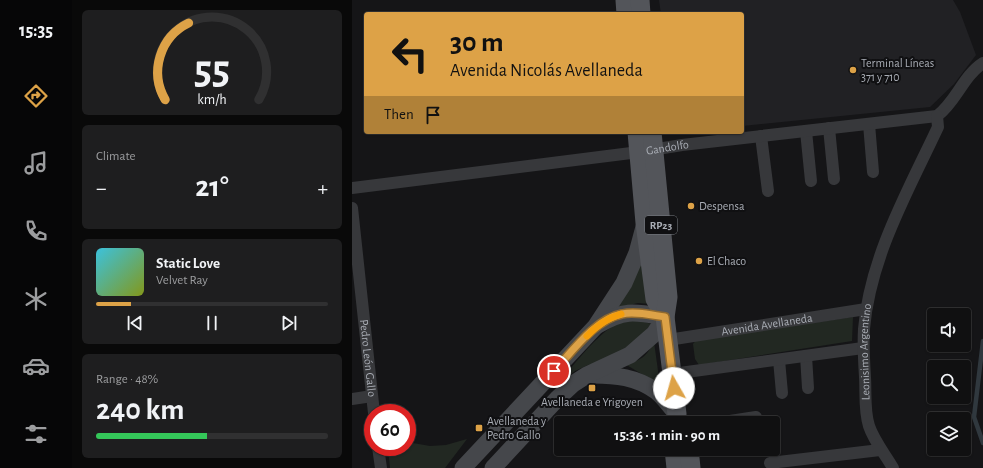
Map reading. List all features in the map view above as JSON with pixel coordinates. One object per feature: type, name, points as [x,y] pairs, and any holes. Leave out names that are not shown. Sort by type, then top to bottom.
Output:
[{"type":"main road","points":[[625,0],[626,12]]},
{"type":"main road","points":[[640,0],[641,12]]},
{"type":"main road","name":"RP23","points":[[639,134],[648,145],[668,297],[665,317],[677,416]]},
{"type":"main road","name":"RP23","points":[[648,145],[644,223],[654,299],[665,317]]},
{"type":"main road","points":[[463,468],[596,326],[624,283],[637,253],[644,223]]},
{"type":"main road","points":[[493,468],[557,399],[574,384],[587,375],[630,355],[654,334],[665,317],[634,313],[621,314],[596,326]]},
{"type":"main road","points":[[587,375],[615,375],[638,381],[657,391],[675,416]]},
{"type":"main road","points":[[675,456],[676,468]]},
{"type":"main road","points":[[690,456],[691,468]]},
{"type":"street","points":[[937,116],[947,107],[972,71],[983,63]]},
{"type":"street","name":"Gandolfo","points":[[352,188],[648,145],[682,145],[937,116]]},
{"type":"street","name":"Leonisimo Argentino","points":[[893,468],[872,434],[867,417],[863,348],[866,309],[879,258],[889,232],[938,127],[937,116]]},
{"type":"street","points":[[869,124],[873,172]]},
{"type":"street","points":[[829,128],[834,179]]},
{"type":"street","points":[[806,131],[811,181]]},
{"type":"street","points":[[761,136],[768,191]]},
{"type":"street","name":"Pedro León Gallo","points":[[352,208],[373,404]]},
{"type":"street","name":"Avenida Avellaneda","points":[[668,340],[866,309]]},
{"type":"street","points":[[672,374],[863,348]]},
{"type":"street","points":[[806,356],[808,388]]},
{"type":"street","points":[[779,360],[782,394]]},
{"type":"street","points":[[352,399],[372,396]]},
{"type":"street","points":[[770,463],[822,462],[880,450]]},
{"type":"street","points":[[379,456],[381,468]]},
{"type":"shaded area","name":"Terminal Líneas 371 y 710","points":[[659,0],[953,0],[960,12],[976,55],[954,84],[930,107],[744,126],[744,12],[661,12]]},
{"type":"shaded area","points":[[645,254],[651,304],[638,303],[617,308]]},
{"type":"shaded area","points":[[853,317],[852,341],[699,365],[695,359],[693,344],[696,340]]},
{"type":"shaded area","points":[[636,319],[651,324],[638,341],[606,360],[588,365],[575,371],[556,387],[585,351],[603,334],[620,322]]},
{"type":"shaded area","points":[[654,342],[660,385],[625,364],[643,357]]},
{"type":"shaded area","points":[[467,439],[445,468],[390,468],[389,456],[416,456],[416,444],[430,446],[446,445]]},
{"type":"waterway","points":[[983,341],[974,417],[983,443]]},
{"type":"slow traffic","points":[[587,336],[596,326],[621,314]]},
{"type":"place","name":"Terminal Líneas 371 y 710","points":[[853,70]]},
{"type":"place","name":"Despensa","points":[[691,206]]},
{"type":"place","name":"El Chaco","points":[[699,261]]},
{"type":"place","name":"Avellaneda e Yrigoyen","points":[[592,388]]},
{"type":"place","name":"Avellaneda y Pedro Gallo","points":[[479,428]]},
{"type":"route","points":[[554,371],[596,326],[621,314],[650,314],[665,317],[674,388]]}]
